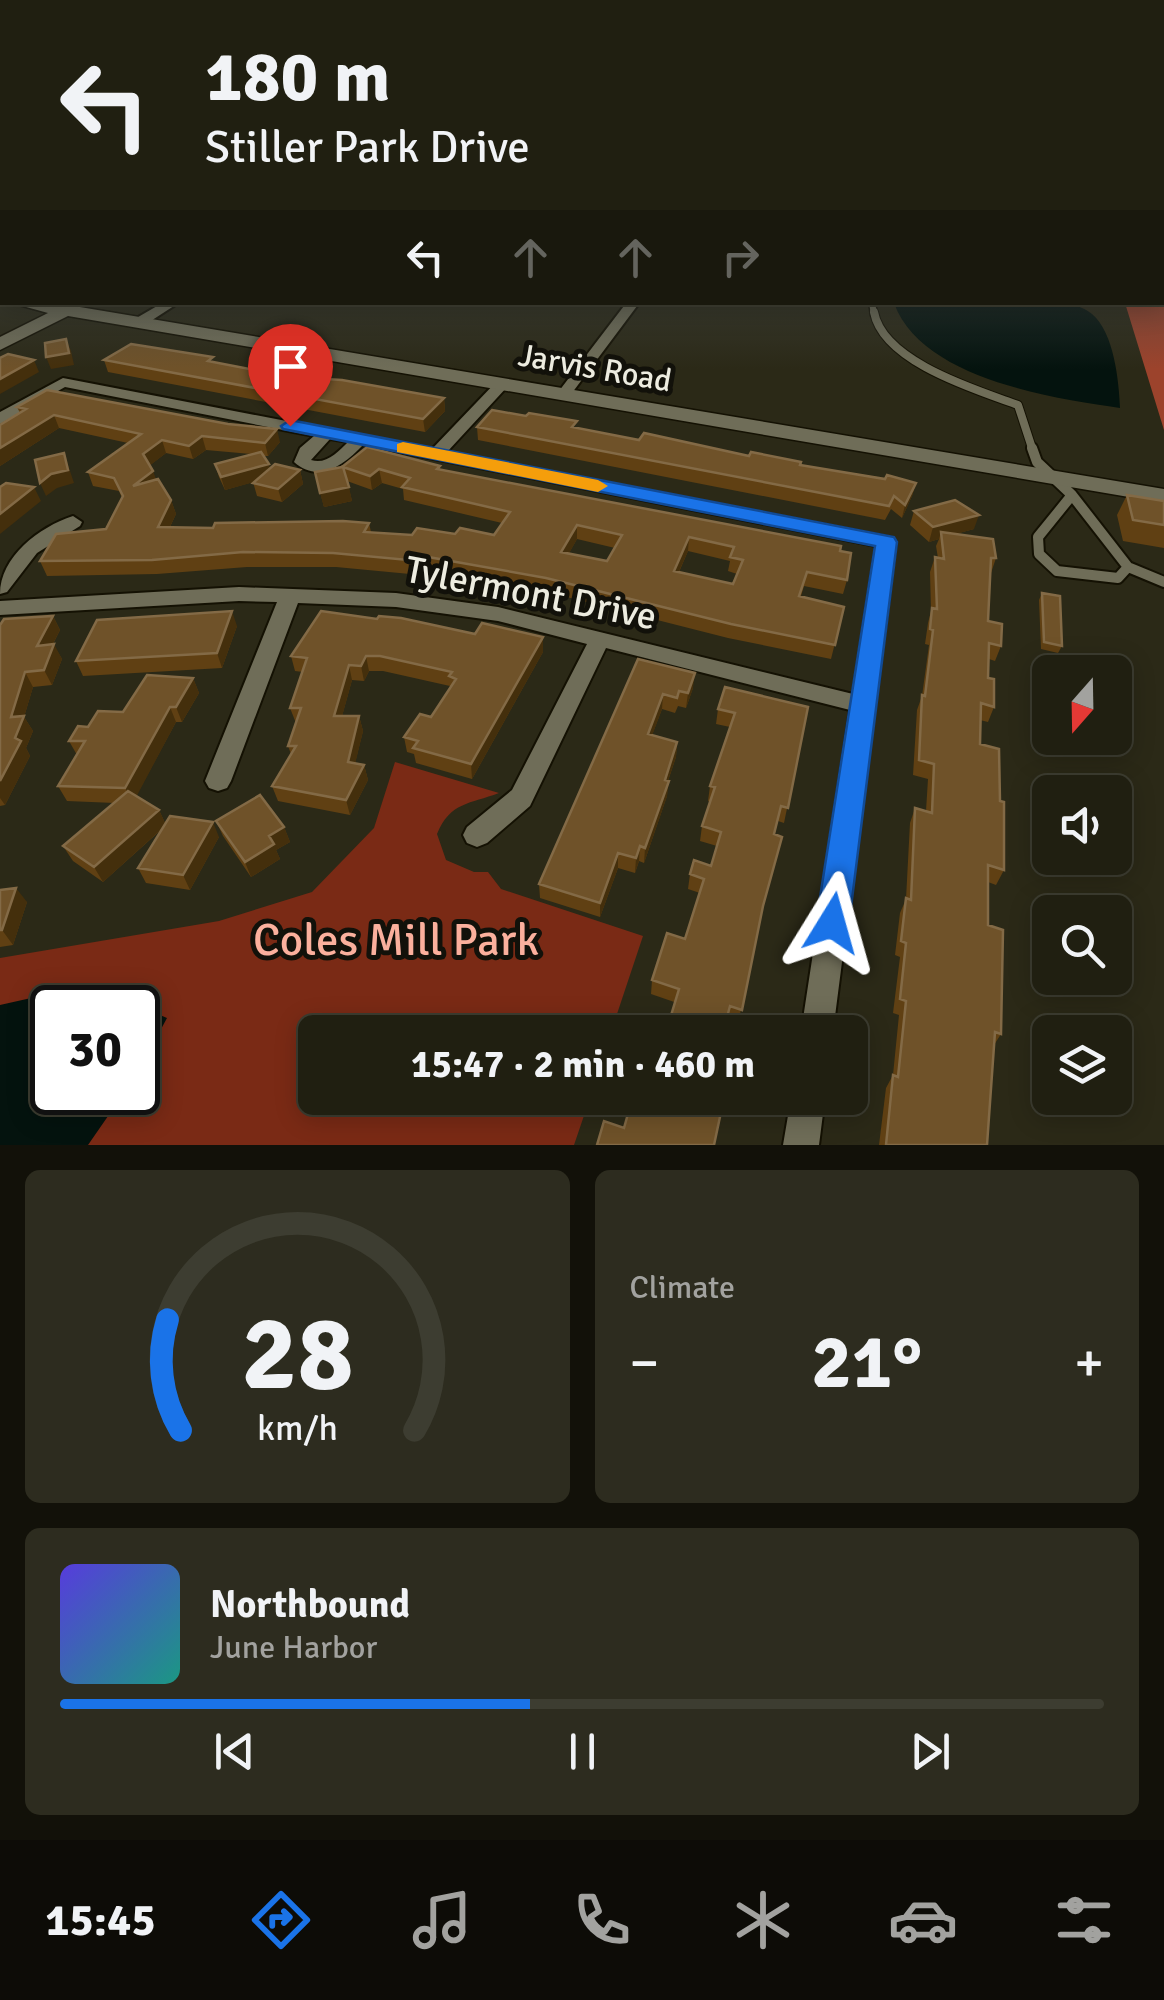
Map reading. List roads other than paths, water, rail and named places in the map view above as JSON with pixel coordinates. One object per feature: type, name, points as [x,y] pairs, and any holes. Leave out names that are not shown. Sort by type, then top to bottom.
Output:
[{"type":"street","name":"Jarvis Road","points":[[32,305],[1164,496]]},
{"type":"street","points":[[138,323],[169,305]]},
{"type":"street","points":[[564,394],[632,305]]},
{"type":"street","points":[[0,328],[42,307]]},
{"type":"street","points":[[0,344],[65,311]]},
{"type":"street","points":[[0,419],[63,382],[886,542],[819,1015]]},
{"type":"street","points":[[436,454],[503,383]]},
{"type":"street","points":[[328,433],[306,452],[302,462],[310,468],[328,467],[360,440]]},
{"type":"street","points":[[0,587],[30,549],[73,522]]},
{"type":"street","name":"Tylermont Drive","points":[[0,608],[239,594],[396,600],[498,614],[864,705]]},
{"type":"street","points":[[218,780],[290,596]]},
{"type":"street","points":[[477,836],[521,798],[600,638]]},
{"type":"street","points":[[801,1145],[805,1115]]},
{"type":"lane","points":[[872,305],[885,336],[934,374],[1018,405],[1037,462],[1072,495],[1128,567],[1164,582]]},
{"type":"lane","points":[[1072,495],[1038,537],[1039,554],[1046,564],[1057,571],[1118,578],[1128,567]]},
{"type":"park label","name":"Coles Mill Park","points":[[396,940]]}]
